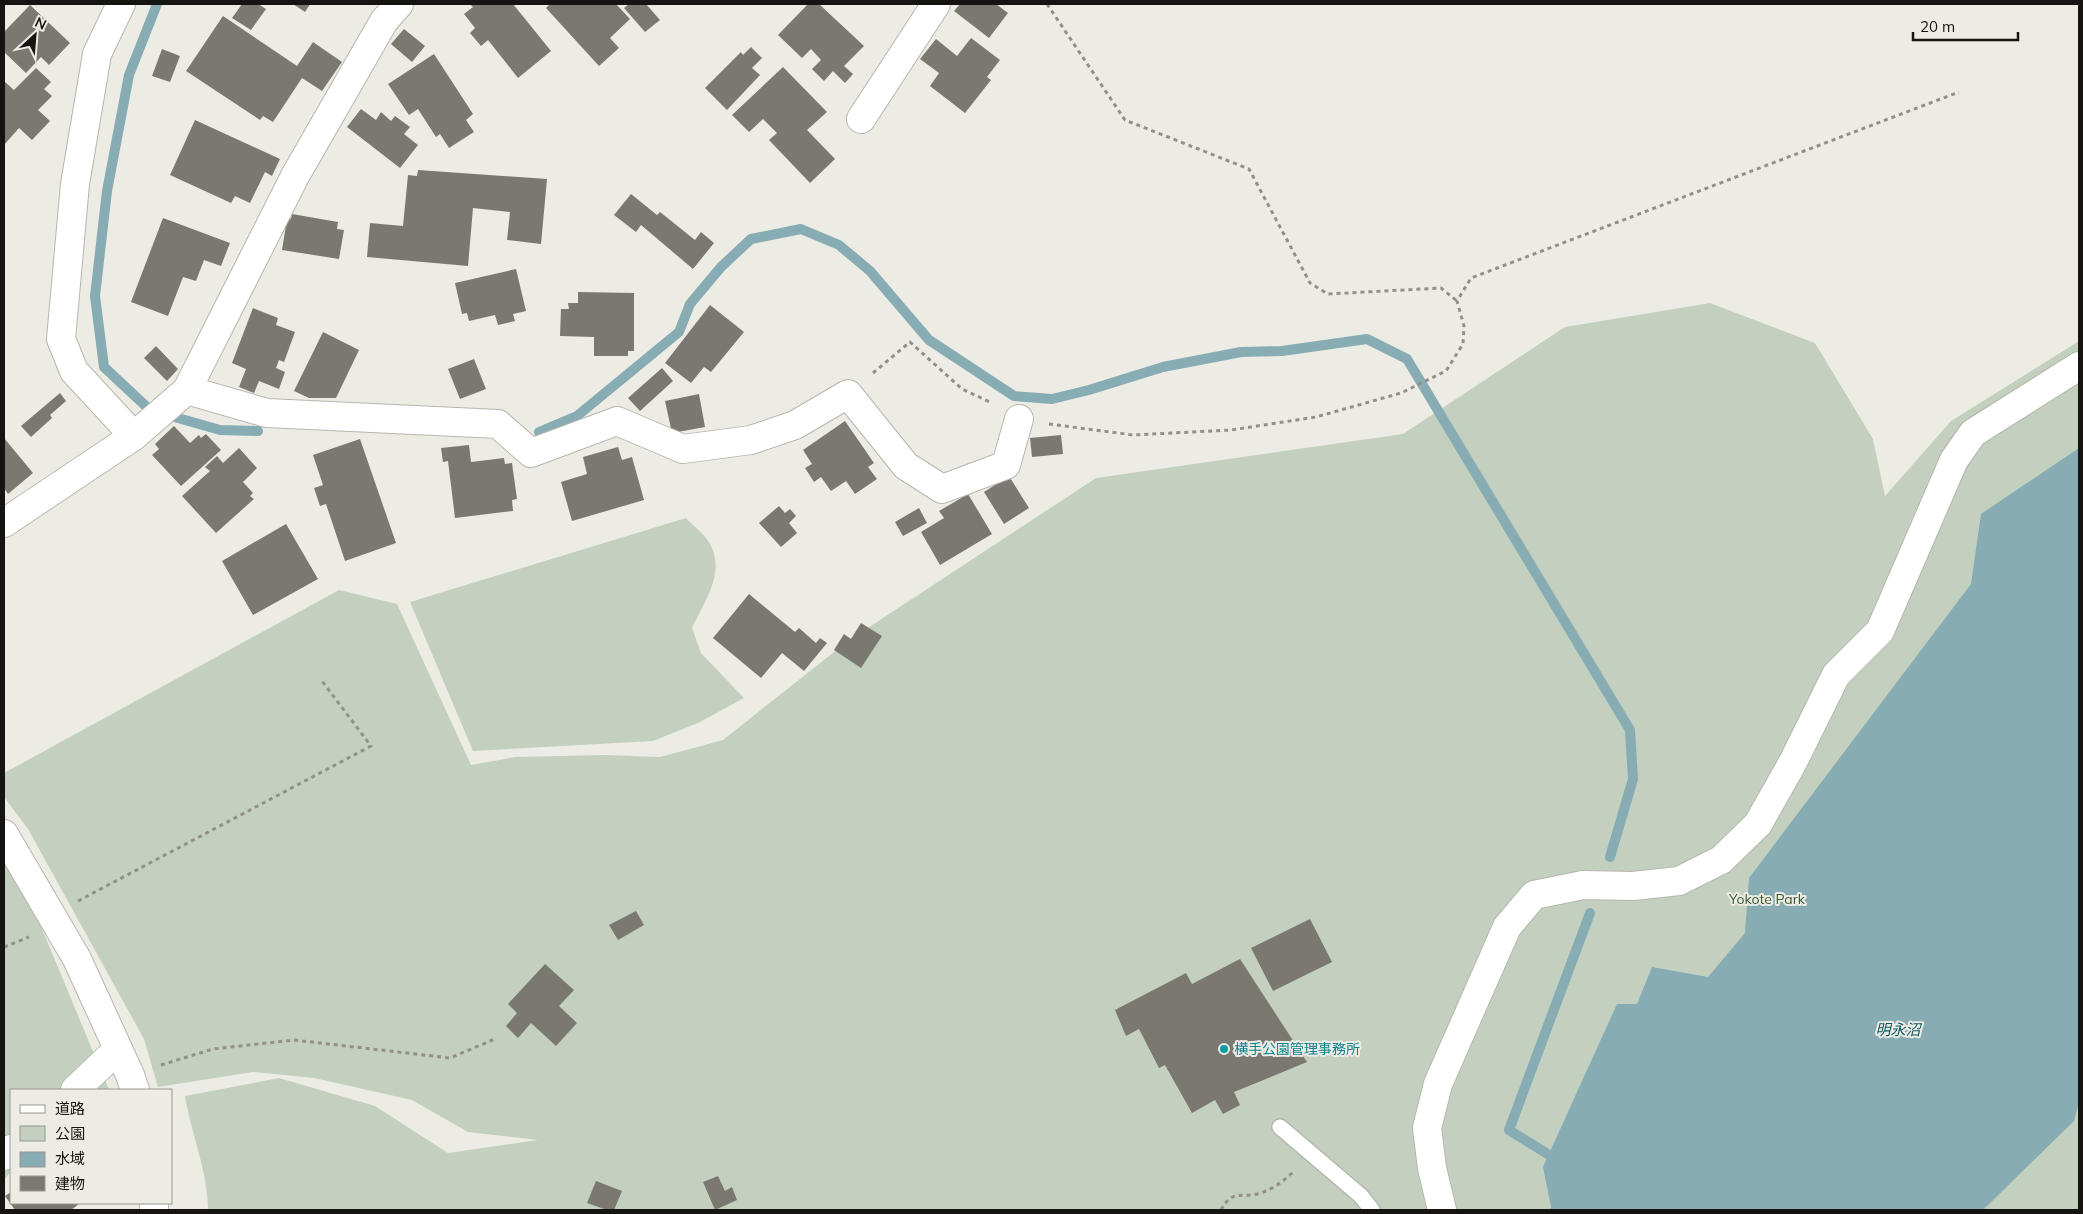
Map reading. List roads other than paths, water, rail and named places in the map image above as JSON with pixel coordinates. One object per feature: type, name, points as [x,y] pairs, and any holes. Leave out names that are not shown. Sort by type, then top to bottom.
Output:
[{"type":"street","points":[[121,4],[97,54],[75,184],[62,339],[74,371],[141,429]]},
{"type":"street","points":[[4,523],[141,429],[182,394],[295,176],[384,21],[399,4]]},
{"type":"street","points":[[861,119],[936,4]]},
{"type":"street","points":[[1442,1210],[1432,1168],[1427,1128],[1438,1084],[1508,927],[1534,895],[1583,884],[1633,886],[1679,881],[1721,860],[1758,824],[1793,762],[1836,675],[1880,631],[1954,460],[1972,433],[2079,366]]},
{"type":"street","points":[[182,394],[267,413],[498,424],[531,453],[617,421],[683,449],[751,440],[794,425],[848,394],[906,466],[942,489],[1006,465],[1032,421]]},
{"type":"street","points":[[4,834],[77,959],[132,1082]]},
{"type":"street","points":[[76,1089],[118,1050]]},
{"type":"lane","points":[[1280,1127],[1361,1196],[1372,1210]]},
{"type":"water","name":"明永沼","points":[[2079,448],[2079,1102],[2074,1121],[1983,1210],[1549,1210],[1551,1207],[1543,1167],[1617,1004],[1637,1004],[1652,967],[1708,977],[1745,933],[1749,878],[1971,584],[1981,514]]},
{"type":"waterway","points":[[157,4],[129,75],[107,191],[95,296],[104,367],[150,410],[220,430],[258,431]]},
{"type":"waterway","points":[[539,432],[577,416],[679,332],[690,304],[721,267],[751,239],[801,229],[839,245],[870,271],[929,340],[1014,396],[1052,399],[1089,390],[1163,367],[1241,352],[1282,351],[1367,339],[1407,359],[1630,730],[1633,779],[1610,857]]},
{"type":"waterway","points":[[1559,1161],[1509,1130],[1590,913]]},
{"type":"place","name":"横手公園管理事務所","points":[[1224,1049]]},
{"type":"park label","name":"Yokote Park","points":[[1767,899]]}]
